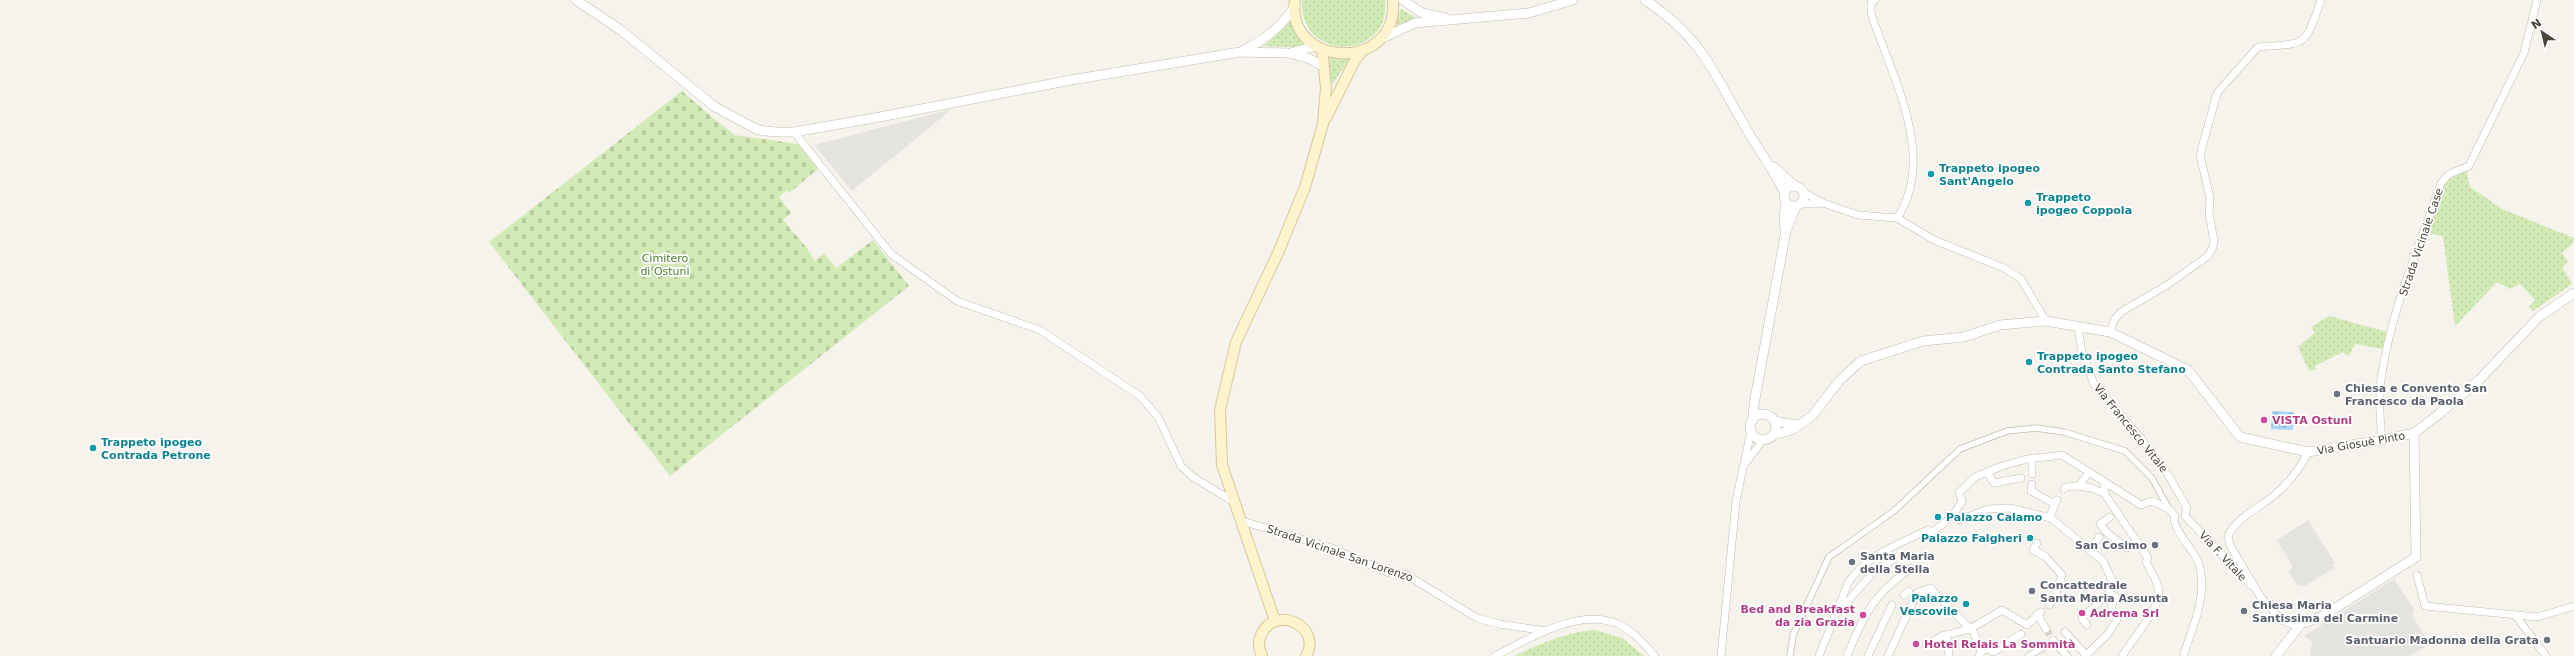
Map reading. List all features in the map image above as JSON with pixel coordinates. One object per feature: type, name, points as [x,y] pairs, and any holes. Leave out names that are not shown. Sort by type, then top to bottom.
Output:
[{"type":"main road","points":[[1295,3],[1301,28],[1319,48],[1335,54],[1349,55],[1362,51],[1381,39],[1390,25],[1394,9],[1393,0]]},
{"type":"main road","points":[[1319,48],[1326,88],[1323,124]]},
{"type":"main road","points":[[1275,621],[1222,465],[1220,410],[1236,342],[1278,253],[1305,187],[1323,124],[1354,62],[1362,51]]},
{"type":"main road","points":[[1260,655],[1260,638],[1268,625],[1275,621],[1291,620],[1305,629],[1309,645],[1306,656]]},
{"type":"street","points":[[1403,0],[1422,13],[1454,20]]},
{"type":"street","points":[[1381,39],[1415,23],[1529,13],[1573,0]]},
{"type":"street","points":[[1645,0],[1666,14],[1685,31],[1708,58],[1755,144],[1772,167],[1786,198],[1799,205],[1823,203]]},
{"type":"street","points":[[1875,0],[1871,3],[1871,13],[1897,83],[1908,118],[1912,150],[1914,178],[1904,208],[1897,218]]},
{"type":"street","points":[[2110,332],[2114,320],[2121,312],[2167,285],[2208,256],[2214,240],[2209,214],[2210,198],[2200,156],[2217,93],[2258,47],[2297,44],[2306,38],[2310,34],[2321,0]]},
{"type":"street","name":"Strada Vicinale Case","points":[[2382,440],[2379,414],[2381,373],[2394,321],[2441,183],[2449,174],[2469,166],[2524,53],[2537,0]]},
{"type":"street","points":[[580,2],[656,58],[715,106],[738,122],[758,130],[794,132],[980,99],[1071,80],[1240,52],[1288,53],[1319,48]]},
{"type":"street","points":[[1240,52],[1268,38],[1287,18],[1295,3]]},
{"type":"street","points":[[1288,53],[1308,58],[1323,66]]},
{"type":"street","points":[[794,132],[891,254],[957,301],[1040,330],[1140,396],[1158,417],[1181,466],[1193,477],[1234,502]]},
{"type":"street","points":[[1772,167],[1800,189],[1823,203],[1858,215],[1897,218],[1934,240],[2004,268],[2021,279],[2046,321]]},
{"type":"street","points":[[1786,231],[1784,216],[1789,188],[1800,189]]},
{"type":"street","points":[[1721,656],[1736,501],[1751,431],[1786,231],[1799,205],[1804,199],[1800,189]]},
{"type":"street","points":[[2414,433],[2479,380],[2539,317],[2574,293]]},
{"type":"street","points":[[1742,470],[1763,440],[1773,435],[1792,430],[1812,416],[1840,380],[1861,361],[1923,342],[1964,337],[2000,325],[2046,321],[2110,332],[2160,354],[2188,370],[2240,437],[2308,452]]},
{"type":"street","name":"Via Francesco Vitale","points":[[2078,326],[2082,353],[2094,384],[2144,442],[2170,478],[2187,508],[2185,516]]},
{"type":"street","points":[[1757,394],[1765,415],[1774,421],[1798,425]]},
{"type":"street","points":[[1753,420],[1760,415],[1765,415]]},
{"type":"street","points":[[1773,435],[1776,427],[1774,421]]},
{"type":"street","points":[[1790,656],[1793,635],[1829,557],[1894,511],[1960,449],[2007,431],[2036,428],[2064,432],[2125,451],[2152,478],[2175,516],[2174,524],[2197,559],[2202,574],[2202,590],[2196,618],[2183,656]]},
{"type":"street","points":[[1751,431],[1757,438],[1763,440]]},
{"type":"street","name":"Via Giosuè Pinto","points":[[2276,656],[2299,627],[2323,616],[2416,557],[2414,433],[2382,440],[2308,452],[2301,466],[2278,492],[2232,527],[2228,536],[2230,545],[2260,596],[2281,620],[2299,627]]},
{"type":"street","points":[[1819,656],[1849,581],[1872,558],[1928,530],[1932,532],[1958,509],[1962,501],[1959,493],[1970,480],[1987,472],[2032,458],[2062,455],[2105,484],[2141,505],[2152,501],[2170,509]]},
{"type":"street","points":[[2032,458],[2032,474]]},
{"type":"street","points":[[1987,472],[1994,483],[2021,478]]},
{"type":"street","points":[[2079,486],[2089,472]]},
{"type":"street","points":[[2032,484],[2031,492],[2056,502],[2049,518]]},
{"type":"street","points":[[2104,493],[2105,484]]},
{"type":"street","points":[[2064,489],[2079,486],[2091,488],[2104,493],[2142,546],[2148,558],[2146,562],[2158,587],[2159,596],[2155,609],[2122,656]]},
{"type":"street","points":[[1960,520],[1988,509],[2010,508],[2049,518],[2091,550],[2103,560],[2112,580],[2109,593],[2082,618],[2088,625]]},
{"type":"street","points":[[2175,516],[2185,516]]},
{"type":"street","name":"Via F. Vitale","points":[[2185,516],[2260,596]]},
{"type":"street","points":[[2110,517],[2100,524],[2106,532],[2127,548]]},
{"type":"street","name":"Strada Vicinale San Lorenzo","points":[[1242,521],[1332,548],[1389,573],[1405,574],[1477,618],[1499,624],[1546,631]]},
{"type":"street","points":[[2091,550],[2099,537]]},
{"type":"street","points":[[2038,542],[2033,550],[2045,556],[2062,574],[2055,597],[2048,605]]},
{"type":"street","points":[[1839,606],[1844,606],[1874,571],[1893,560]]},
{"type":"street","points":[[1847,656],[1869,607],[1892,581],[1911,568]]},
{"type":"street","points":[[2417,574],[2425,606],[2537,617],[2574,606]]},
{"type":"street","points":[[1888,656],[1917,593],[1930,588],[1970,628],[1980,654],[1988,648],[1993,652],[2020,634]]},
{"type":"street","points":[[2065,632],[2085,655],[2108,634],[2119,616],[2110,610],[2116,597],[2109,593]]},
{"type":"street","points":[[1868,656],[1892,605]]},
{"type":"street","points":[[1926,645],[1981,623],[2002,610],[2023,624],[2027,625],[2039,613],[2046,630]]},
{"type":"street","points":[[2515,615],[2546,656]]},
{"type":"street","points":[[1495,656],[1546,631],[1570,623],[1588,620],[1618,624],[1632,633],[1655,656]]},
{"type":"street","points":[[1947,636],[1949,656]]},
{"type":"street","points":[[2028,656],[2053,641],[2067,656]]},
{"type":"green space","points":[[1302,0],[1385,0],[1383,20],[1375,34],[1361,43],[1345,46],[1329,44],[1315,35],[1305,21]]},
{"type":"green space","points":[[1401,9],[1417,18],[1395,26]]},
{"type":"green space","points":[[1290,19],[1293,19],[1308,44],[1307,48],[1264,46]]},
{"type":"green space","points":[[1334,56],[1350,58],[1332,85],[1328,60]]},
{"type":"green space","name":"Cimitero di Ostuni","points":[[682,91],[735,135],[798,144],[818,169],[789,193],[787,190],[779,197],[791,213],[783,220],[806,247],[815,261],[824,253],[836,268],[873,240],[909,286],[670,476],[489,242]]},
{"type":"green space","points":[[2466,169],[2470,187],[2502,209],[2574,238],[2574,242],[2562,253],[2568,262],[2562,267],[2572,284],[2533,311],[2529,307],[2535,300],[2520,284],[2510,289],[2497,282],[2455,326],[2443,237],[2427,232],[2435,202],[2447,181]]},
{"type":"green space","points":[[2329,316],[2387,332],[2383,349],[2355,344],[2349,356],[2343,352],[2315,366],[2316,369],[2309,371],[2298,347],[2315,332],[2311,327]]},
{"type":"green space","points":[[1595,630],[1622,638],[1644,656],[1514,656],[1563,636]]},
{"type":"shaded area","points":[[952,109],[852,191],[814,145]]},
{"type":"shaded area","points":[[2308,520],[2335,563],[2332,565],[2334,568],[2305,586],[2297,585],[2288,571],[2293,567],[2277,540]]},
{"type":"shaded area","points":[[2394,579],[2414,609],[2412,616],[2430,644],[2409,656],[2310,656],[2312,642],[2304,636]]},
{"type":"water","points":[[2272,411],[2294,412],[2293,430],[2271,429]]},
{"type":"tunnel","points":[[2046,629],[2053,640]]},
{"type":"place","name":"Trappeto ipogeo Sant'Angelo","points":[[1931,174]]},
{"type":"place","name":"Trappeto ipogeo Coppola","points":[[2028,203]]},
{"type":"place","name":"Trappeto ipogeo Contrada Santo Stefano","points":[[2029,362]]},
{"type":"place","name":"Chiesa e Convento San Francesco da Paola","points":[[2337,394]]},
{"type":"place","name":"VISTA Ostuni","points":[[2264,420]]},
{"type":"place","name":"Trappeto ipogeo Contrada Petrone","points":[[93,448]]},
{"type":"place","name":"Palazzo Calamo","points":[[1938,517]]},
{"type":"place","name":"Palazzo Falgheri","points":[[2030,538]]},
{"type":"place","name":"San Cosimo","points":[[2155,545]]},
{"type":"place","name":"Santa Maria della Stella","points":[[1852,562]]},
{"type":"place","name":"Concattedrale Santa Maria Assunta","points":[[2032,591]]},
{"type":"place","name":"Palazzo Vescovile","points":[[1966,604]]},
{"type":"place","name":"Chiesa Maria Santissima del Carmine","points":[[2244,611]]},
{"type":"place","name":"Adrema Srl","points":[[2082,613]]},
{"type":"place","name":"Bed and Breakfast da zia Grazia","points":[[1863,615]]},
{"type":"place","name":"Santuario Madonna della Grata","points":[[2547,640]]},
{"type":"place","name":"Hotel Relais La Sommità","points":[[1916,644]]}]
